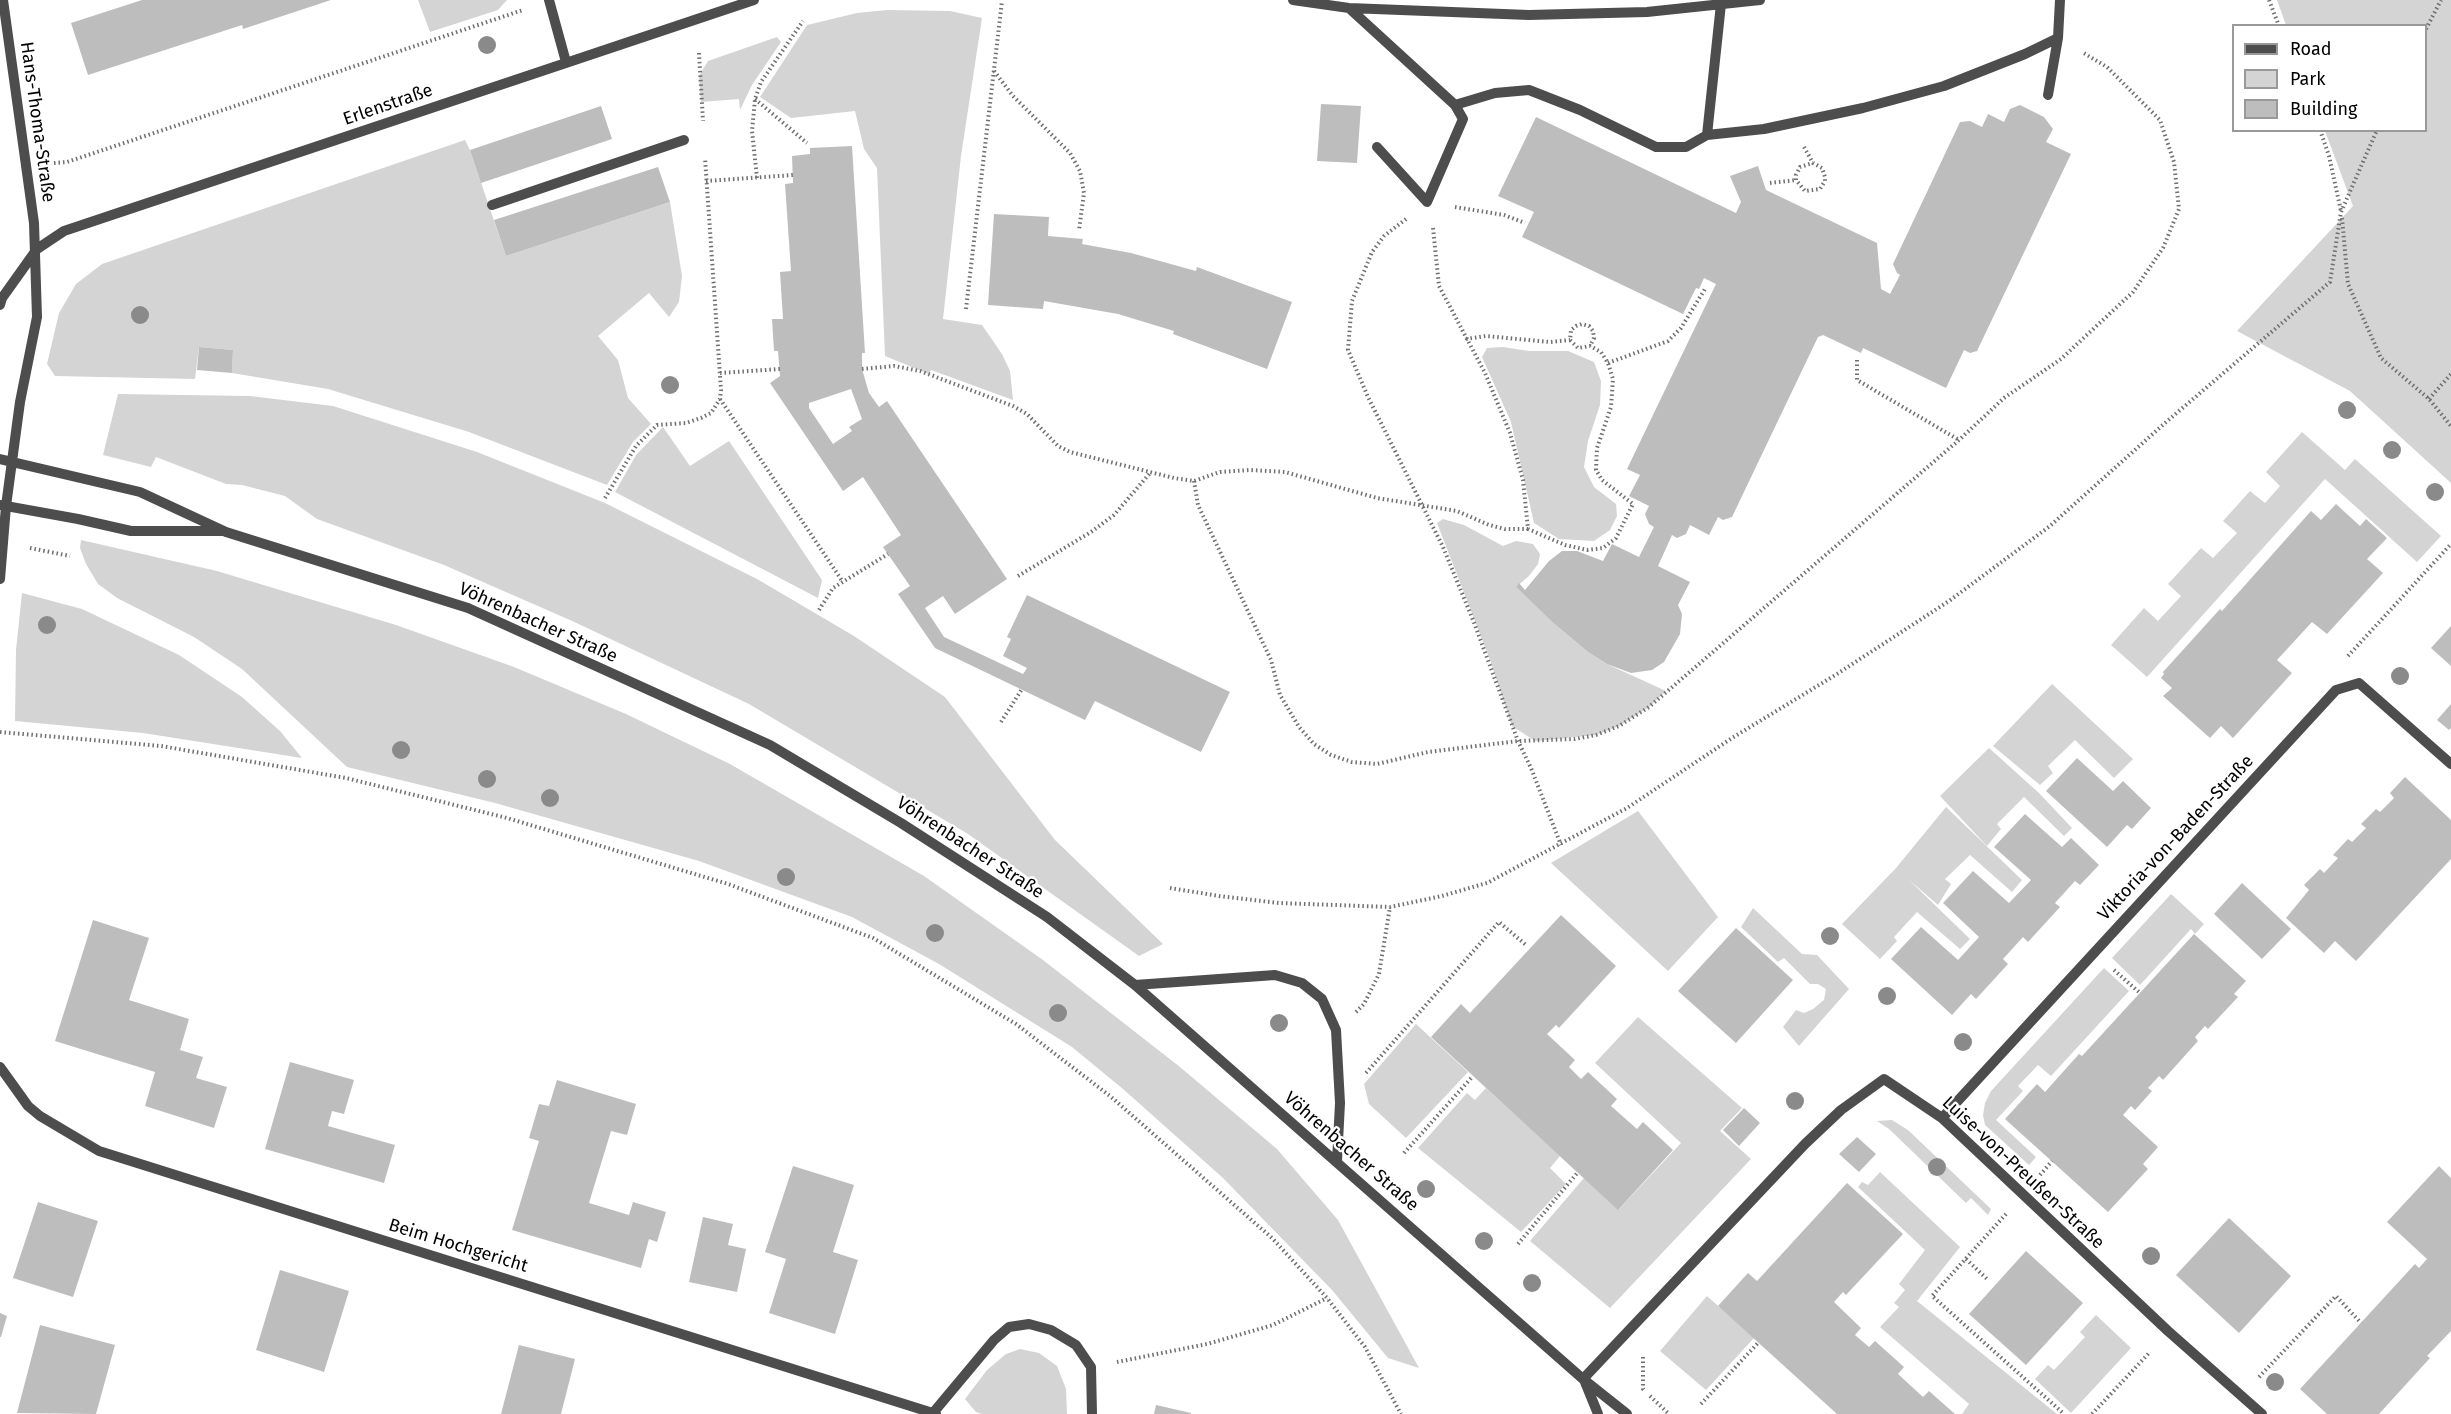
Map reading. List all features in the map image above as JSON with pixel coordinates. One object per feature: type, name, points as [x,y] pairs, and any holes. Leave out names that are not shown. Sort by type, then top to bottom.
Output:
[{"type":"street","name":"Hans-Thoma-Straße","points":[[3,0],[37,249]]},
{"type":"street","points":[[549,0],[566,62]]},
{"type":"street","name":"Erlenstraße","points":[[0,305],[2,298],[37,249],[64,231],[754,0]]},
{"type":"street","points":[[1293,0],[1349,8],[1529,15],[1647,12],[1760,0]]},
{"type":"street","points":[[2048,95],[2058,38],[2060,0]]},
{"type":"street","points":[[1707,135],[1721,4]]},
{"type":"street","points":[[1349,8],[1455,105],[1463,119],[1427,202],[1377,147]]},
{"type":"street","points":[[1455,105],[1495,93],[1529,90],[1580,110],[1656,147],[1686,147],[1707,135],[1764,129],[1863,108],[1944,86],[2025,54],[2058,38]]},
{"type":"street","points":[[492,205],[684,140]]},
{"type":"street","points":[[0,579],[3,506],[37,317],[37,249]]},
{"type":"street","name":"Vöhrenbacher Straße","points":[[0,459],[140,492],[225,531],[468,608],[770,745],[901,823],[1047,917],[1135,985],[1583,1379],[1627,1414]]},
{"type":"street","name":"Vöhrenbacher Straße","points":[[3,506],[131,531],[225,531]]},
{"type":"street","points":[[2336,690],[2359,683],[2451,764]]},
{"type":"street","name":"Viktoria-von-Baden-Straße","points":[[1942,1118],[2336,690]]},
{"type":"street","points":[[1135,985],[1275,975],[1302,982],[1322,999],[1336,1030],[1340,1103],[1336,1161]]},
{"type":"street","name":"Beim Hochgericht","points":[[0,1067],[28,1106],[40,1116],[99,1151],[934,1414],[994,1340],[1009,1327],[1029,1324],[1051,1330],[1076,1345],[1091,1367]]},
{"type":"street","name":"Luise-von-Preußen-Straße","points":[[1583,1379],[1805,1144],[1840,1110],[1884,1079],[1942,1118],[2181,1343],[2262,1414]]},
{"type":"street","points":[[1091,1367],[1092,1414]]},
{"type":"street","name":"Vöhrenbacher Straße","points":[[1583,1379],[1598,1414]]},
{"type":"path","points":[[27,164],[67,162],[549,0]]},
{"type":"path","points":[[2269,0],[2278,24]]},
{"type":"path","points":[[2427,27],[2441,0]]},
{"type":"path","points":[[966,309],[1002,1]]},
{"type":"path","points":[[757,178],[752,131],[755,99],[762,82],[803,21]]},
{"type":"path","points":[[1194,481],[1198,505],[1271,660],[1280,695],[1299,727],[1314,744],[1332,755],[1352,762],[1377,764],[1428,752],[1518,741],[1575,740],[1619,726],[1649,707],[1959,440],[2004,398],[2061,358],[2133,292],[2163,248],[2179,209],[2174,162],[2160,120],[2107,67],[2058,38]]},
{"type":"path","points":[[699,53],[703,125]]},
{"type":"path","points":[[994,70],[1013,96],[1070,153],[1080,171],[1084,193],[1079,230]]},
{"type":"path","points":[[755,99],[807,143]]},
{"type":"path","points":[[2321,132],[2329,156],[2341,212],[2348,284],[2381,358],[2429,399],[2451,426]]},
{"type":"path","points":[[1170,888],[1280,903],[1390,907],[1442,896],[1487,883],[1627,808],[1732,738],[1837,674],[1949,601],[2050,526],[2165,423],[2330,282],[2341,212],[2376,132]]},
{"type":"path","points":[[704,147],[720,399],[843,582]]},
{"type":"path","points":[[1804,164],[1818,164],[1825,177],[1820,189],[1810,192],[1801,188],[1796,180],[1804,164]]},
{"type":"path","points":[[706,182],[793,175]]},
{"type":"path","points":[[1770,183],[1796,180]]},
{"type":"path","points":[[1427,202],[1436,246],[1439,286],[1485,373],[1510,433],[1523,480],[1528,529]]},
{"type":"path","points":[[1525,223],[1504,215],[1427,202],[1384,236],[1372,252],[1352,301],[1348,351],[1443,547],[1561,845]]},
{"type":"path","points":[[1608,363],[1668,341],[1681,328],[1705,289]]},
{"type":"path","points":[[1570,340],[1571,330],[1576,326],[1582,324],[1589,326],[1594,338],[1590,346]]},
{"type":"path","points":[[1466,339],[1486,336],[1550,342],[1570,340]]},
{"type":"path","points":[[862,369],[894,366],[920,371],[1013,406],[1027,414],[1058,446],[1070,452],[1194,481],[1220,472],[1250,470],[1285,472],[1377,498],[1457,511],[1489,525],[1505,529],[1528,529],[1565,545],[1587,550],[1603,548],[1616,538],[1633,504],[1602,480],[1596,470],[1597,448],[1614,394],[1613,379],[1608,363],[1601,352],[1590,346],[1578,348],[1570,340]]},
{"type":"path","points":[[1857,360],[1857,380],[1959,440]]},
{"type":"path","points":[[720,373],[780,369]]},
{"type":"path","points":[[2429,399],[2451,374]]},
{"type":"path","points":[[605,498],[636,446],[657,425],[686,423],[701,418],[711,412],[720,399]]},
{"type":"path","points":[[1018,576],[1091,532],[1113,515],[1151,472]]},
{"type":"path","points":[[2336,690],[2343,661],[2451,544]]},
{"type":"path","points":[[30,548],[69,556]]},
{"type":"path","points":[[819,610],[833,588],[888,554]]},
{"type":"path","points":[[1001,722],[1022,689]]},
{"type":"path","points":[[0,732],[161,746],[346,777],[507,818],[728,884],[873,938],[1016,1024],[1110,1096],[1272,1238],[1328,1298],[1365,1347],[1401,1414]]},
{"type":"path","points":[[1336,1030],[1364,1004],[1379,974],[1390,907]]},
{"type":"path","points":[[1340,1103],[1499,922],[1526,945]]},
{"type":"path","points":[[1404,1153],[1473,1076]]},
{"type":"path","points":[[2037,1178],[2052,1161]]},
{"type":"path","points":[[1518,1244],[1578,1172]]},
{"type":"path","points":[[2008,1211],[1932,1296],[2064,1414]]},
{"type":"path","points":[[1966,1259],[1988,1279]]},
{"type":"path","points":[[2256,1379],[2336,1296],[2361,1323]]},
{"type":"path","points":[[1091,1367],[1207,1344],[1273,1325],[1328,1298]]},
{"type":"path","points":[[1701,1404],[1758,1343]]},
{"type":"path","points":[[2092,1414],[2154,1347]]},
{"type":"path","points":[[1643,1354],[1643,1389],[1669,1414]]},
{"type":"green space","points":[[418,0],[507,0],[498,10],[430,32]]},
{"type":"green space","points":[[2277,0],[2451,0],[2451,483],[2350,391],[2237,331],[2353,206],[2325,132],[2427,132],[2427,24],[2286,24]]},
{"type":"green space","points":[[887,10],[950,11],[982,18],[961,156],[943,319],[982,325],[1002,354],[1010,371],[1013,400],[931,370],[929,374],[885,356],[877,168],[864,149],[855,111],[791,118],[760,97],[807,25],[857,13]]},
{"type":"green space","points":[[777,37],[781,42],[752,85],[740,110],[739,99],[701,102],[699,76],[708,61]]},
{"type":"green space","points":[[465,140],[506,256],[670,202],[682,276],[679,302],[669,317],[649,293],[598,336],[618,360],[628,398],[651,424],[633,442],[607,485],[469,432],[328,389],[232,373],[233,350],[199,347],[195,379],[55,376],[47,364],[59,313],[76,284],[102,264]]},
{"type":"green space","points":[[1503,347],[1529,351],[1568,351],[1594,362],[1601,381],[1600,405],[1588,441],[1584,467],[1594,487],[1616,504],[1617,516],[1610,530],[1594,541],[1559,539],[1534,523],[1511,422],[1482,357],[1487,348]]},
{"type":"green space","points":[[118,394],[250,396],[333,406],[477,452],[605,503],[757,579],[854,636],[945,697],[1055,840],[1163,944],[1139,956],[968,834],[749,704],[570,620],[444,565],[317,519],[285,496],[242,485],[226,484],[156,457],[151,467],[103,455]]},
{"type":"green space","points":[[663,427],[690,466],[729,441],[822,580],[818,598],[615,492],[636,455]]},
{"type":"green space","points":[[2302,432],[2345,470],[2355,459],[2441,536],[2417,562],[2325,479],[2147,677],[2111,645],[2144,608],[2158,621],[2181,596],[2168,584],[2201,548],[2213,558],[2237,533],[2223,521],[2250,491],[2265,503],[2280,486],[2266,472]]},
{"type":"green space","points":[[1443,519],[1464,525],[1503,546],[1516,541],[1533,544],[1540,554],[1538,564],[1516,587],[1588,652],[1607,664],[1666,691],[1649,707],[1619,726],[1596,735],[1535,741],[1512,726],[1489,657],[1437,523]]},
{"type":"green space","points":[[81,540],[217,571],[396,625],[514,667],[626,714],[730,764],[924,876],[1043,960],[1180,1067],[1277,1149],[1338,1220],[1419,1368],[1388,1358],[1332,1290],[1223,1178],[1123,1089],[1072,1047],[939,964],[852,917],[699,861],[495,803],[347,767],[242,669],[194,637],[117,598],[98,584],[86,564],[80,548]]},
{"type":"green space","points":[[22,593],[82,609],[179,655],[242,697],[280,731],[302,758],[143,733],[15,721],[16,650]]},
{"type":"green space","points":[[2052,684],[2133,759],[2114,778],[2075,740],[2048,766],[2053,773],[2040,785],[1993,746]]},
{"type":"green space","points":[[1989,748],[2039,793],[2072,828],[2064,836],[2024,797],[1997,824],[2001,829],[1987,846],[1940,796]]},
{"type":"green space","points":[[1946,807],[2022,880],[2012,892],[1970,855],[1945,879],[1951,884],[1938,905],[1908,879],[1970,939],[1960,949],[1917,912],[1894,937],[1897,941],[1880,959],[1842,924],[1896,868]]},
{"type":"green space","points":[[1638,811],[1718,917],[1668,971],[1551,863]]},
{"type":"green space","points":[[2171,894],[2204,924],[2195,934],[2191,929],[2140,985],[2112,958]]},
{"type":"green space","points":[[1753,908],[1802,954],[1817,955],[1849,989],[1799,1046],[1783,1027],[1796,1010],[1804,1013],[1824,1000],[1826,989],[1818,984],[1810,984],[1784,958],[1778,962],[1741,927]]},
{"type":"green space","points":[[2104,968],[2129,991],[2051,1076],[2038,1065],[2018,1086],[2023,1091],[1996,1120],[2036,1157],[2029,1165],[1985,1125],[1983,1115],[1985,1103],[1991,1091]]},
{"type":"green space","points":[[1638,1017],[1742,1108],[1720,1131],[1751,1159],[1610,1308],[1530,1241],[1584,1178],[1619,1209],[1681,1143],[1595,1063]]},
{"type":"green space","points":[[1416,1024],[1468,1072],[1406,1138],[1369,1104],[1364,1084]]},
{"type":"green space","points":[[1486,1088],[1560,1156],[1550,1168],[1566,1184],[1521,1232],[1418,1148],[1467,1093],[1475,1100]]},
{"type":"green space","points":[[1892,1120],[1908,1130],[1991,1209],[1988,1215],[1971,1198],[1966,1203],[1889,1129],[1877,1121]]},
{"type":"green space","points":[[1880,1172],[1960,1247],[1917,1301],[2057,1414],[1962,1414],[1969,1404],[1880,1327],[1899,1307],[1894,1303],[1905,1290],[1899,1284],[1925,1250],[1858,1187],[1862,1182],[1868,1185]]},
{"type":"green space","points":[[1707,1296],[1754,1338],[1706,1390],[1660,1351]]},
{"type":"green space","points":[[2096,1315],[2131,1348],[2071,1413],[2035,1379],[2048,1365],[2054,1370],[2085,1337],[2080,1332]]},
{"type":"green space","points":[[1020,1349],[1039,1353],[1057,1366],[1066,1389],[1067,1414],[982,1414],[976,1412],[965,1399],[987,1370],[1006,1354]]},
{"type":"building","points":[[142,0],[331,0],[243,29],[242,25],[88,75],[71,23]]},
{"type":"building","points":[[1321,104],[1361,106],[1357,163],[1317,161]]},
{"type":"building","points":[[2020,105],[2044,117],[2053,129],[2046,142],[2071,154],[1977,351],[1970,353],[1964,350],[1946,388],[1863,348],[1861,353],[1823,335],[1818,337],[1732,517],[1723,520],[1718,517],[1709,535],[1690,525],[1686,534],[1677,538],[1672,535],[1658,566],[1690,582],[1678,605],[1682,614],[1680,634],[1664,662],[1652,670],[1631,673],[1607,664],[1588,652],[1551,621],[1516,587],[1519,583],[1525,590],[1549,561],[1562,551],[1577,551],[1603,561],[1612,544],[1639,557],[1654,527],[1649,524],[1645,514],[1649,506],[1629,496],[1640,475],[1627,469],[1716,284],[1704,278],[1699,289],[1696,288],[1683,314],[1522,237],[1534,212],[1498,196],[1536,117],[1736,213],[1741,202],[1730,176],[1758,166],[1766,190],[1877,243],[1881,289],[1890,294],[1900,275],[1893,264],[1960,122],[1970,121],[1982,127],[1988,114],[2004,122],[2010,109]]},
{"type":"building","points":[[601,106],[612,139],[481,183],[470,150]]},
{"type":"building","points":[[852,146],[865,353],[862,353],[862,369],[869,393],[879,407],[887,401],[1007,579],[955,614],[943,596],[925,608],[944,637],[1023,674],[1027,668],[1003,656],[1011,639],[1007,637],[1027,595],[1230,692],[1201,752],[1095,701],[1085,720],[935,648],[898,594],[910,586],[883,547],[901,535],[863,477],[843,491],[770,383],[780,376],[778,351],[774,351],[772,319],[783,319],[780,272],[791,271],[785,184],[793,183],[792,156],[810,154],[810,148]],"holes":[[[851,389],[862,419],[849,427],[852,431],[833,444],[809,408],[809,403]]]},
{"type":"building","points":[[658,167],[670,202],[506,256],[494,220]]},
{"type":"building","points":[[994,214],[1049,217],[1048,236],[1083,239],[1082,244],[1131,253],[1196,271],[1197,267],[1292,302],[1267,369],[1173,334],[1174,331],[1118,314],[1044,301],[1043,309],[988,305]]},
{"type":"building","points":[[199,347],[233,350],[232,373],[197,370]]},
{"type":"building","points":[[2336,504],[2360,526],[2366,519],[2387,538],[2367,559],[2383,573],[2327,634],[2312,622],[2277,660],[2292,673],[2233,738],[2221,726],[2210,738],[2163,696],[2172,688],[2161,678],[2163,672],[2220,609],[2222,611],[2311,511],[2321,520]]},
{"type":"building","points":[[2451,626],[2451,666],[2431,648]]},
{"type":"building","points":[[2451,704],[2451,728],[2449,730],[2437,720]]},
{"type":"building","points":[[2077,758],[2113,791],[2123,781],[2151,808],[2132,829],[2127,825],[2107,847],[2046,791]]},
{"type":"building","points":[[2405,777],[2451,820],[2451,859],[2356,961],[2335,941],[2324,953],[2286,918],[2309,890],[2304,885],[2320,869],[2324,873],[2338,858],[2333,855],[2348,839],[2352,842],[2366,828],[2361,824],[2376,809],[2380,812],[2394,798],[2390,793]]},
{"type":"building","points":[[2025,814],[2062,847],[2071,838],[2099,865],[2080,885],[2075,881],[2055,903],[2060,907],[2028,942],[2023,937],[2003,959],[2008,964],[1976,999],[1971,994],[1952,1015],[1891,959],[1921,927],[1958,960],[1979,937],[1943,903],[1973,871],[2009,903],[2031,880],[1994,847]]},
{"type":"building","points":[[2242,883],[2291,929],[2262,959],[2214,914]]},
{"type":"building","points":[[1561,915],[1616,966],[1559,1028],[1556,1025],[1547,1034],[1575,1060],[1569,1067],[1581,1079],[1588,1072],[1617,1099],[1611,1106],[1637,1129],[1643,1122],[1673,1150],[1618,1210],[1431,1037],[1461,1004],[1470,1013]]},
{"type":"building","points":[[93,920],[149,938],[129,1000],[189,1019],[180,1050],[203,1057],[196,1078],[227,1087],[214,1128],[145,1106],[155,1072],[55,1041]]},
{"type":"building","points":[[1736,928],[1793,980],[1736,1043],[1678,991]]},
{"type":"building","points":[[2194,934],[2246,981],[2234,994],[2238,997],[2208,1029],[2205,1026],[2195,1037],[2198,1041],[2163,1080],[2159,1076],[2148,1088],[2152,1091],[2135,1110],[2131,1106],[2123,1115],[2158,1147],[2143,1164],[2148,1169],[2108,1212],[2005,1119],[2037,1084],[2045,1092],[2079,1054],[2082,1056]]},
{"type":"building","points":[[290,1062],[354,1080],[344,1114],[332,1111],[328,1126],[395,1145],[384,1183],[265,1149]]},
{"type":"building","points":[[557,1080],[636,1104],[627,1135],[611,1131],[589,1203],[629,1215],[633,1202],[666,1212],[657,1242],[649,1239],[641,1268],[512,1230],[539,1141],[529,1138],[539,1104],[549,1106]]},
{"type":"building","points":[[1744,1108],[1760,1123],[1739,1146],[1723,1130]]},
{"type":"building","points":[[1857,1137],[1876,1154],[1859,1172],[1839,1154]]},
{"type":"building","points":[[793,1166],[854,1185],[833,1252],[858,1260],[835,1334],[769,1313],[786,1259],[765,1252]]},
{"type":"building","points":[[2439,1166],[2451,1178],[2451,1331],[2427,1356],[2430,1358],[2379,1414],[2327,1414],[2300,1389],[2415,1264],[2419,1268],[2427,1259],[2387,1222]]},
{"type":"building","points":[[1847,1183],[1903,1234],[1846,1295],[1843,1292],[1834,1302],[1861,1328],[1855,1335],[1869,1347],[1875,1341],[1904,1367],[1898,1374],[1923,1397],[1929,1391],[1955,1414],[1837,1414],[1718,1306],[1748,1273],[1757,1281]]},
{"type":"building","points":[[38,1202],[98,1221],[73,1297],[13,1278]]},
{"type":"building","points":[[703,1217],[733,1224],[728,1245],[746,1249],[737,1292],[689,1282]]},
{"type":"building","points":[[2229,1218],[2291,1276],[2239,1333],[2176,1275]]},
{"type":"building","points":[[2026,1251],[2083,1303],[2026,1365],[1969,1314]]},
{"type":"building","points":[[280,1270],[349,1291],[324,1372],[256,1350]]},
{"type":"building","points":[[0,1313],[7,1316],[1,1337],[0,1337]]},
{"type":"building","points":[[40,1325],[115,1345],[96,1414],[17,1413]]},
{"type":"building","points":[[519,1345],[575,1359],[561,1414],[501,1414]]},
{"type":"building","points":[[1156,1405],[1191,1413],[1191,1414],[1154,1414]]}]
